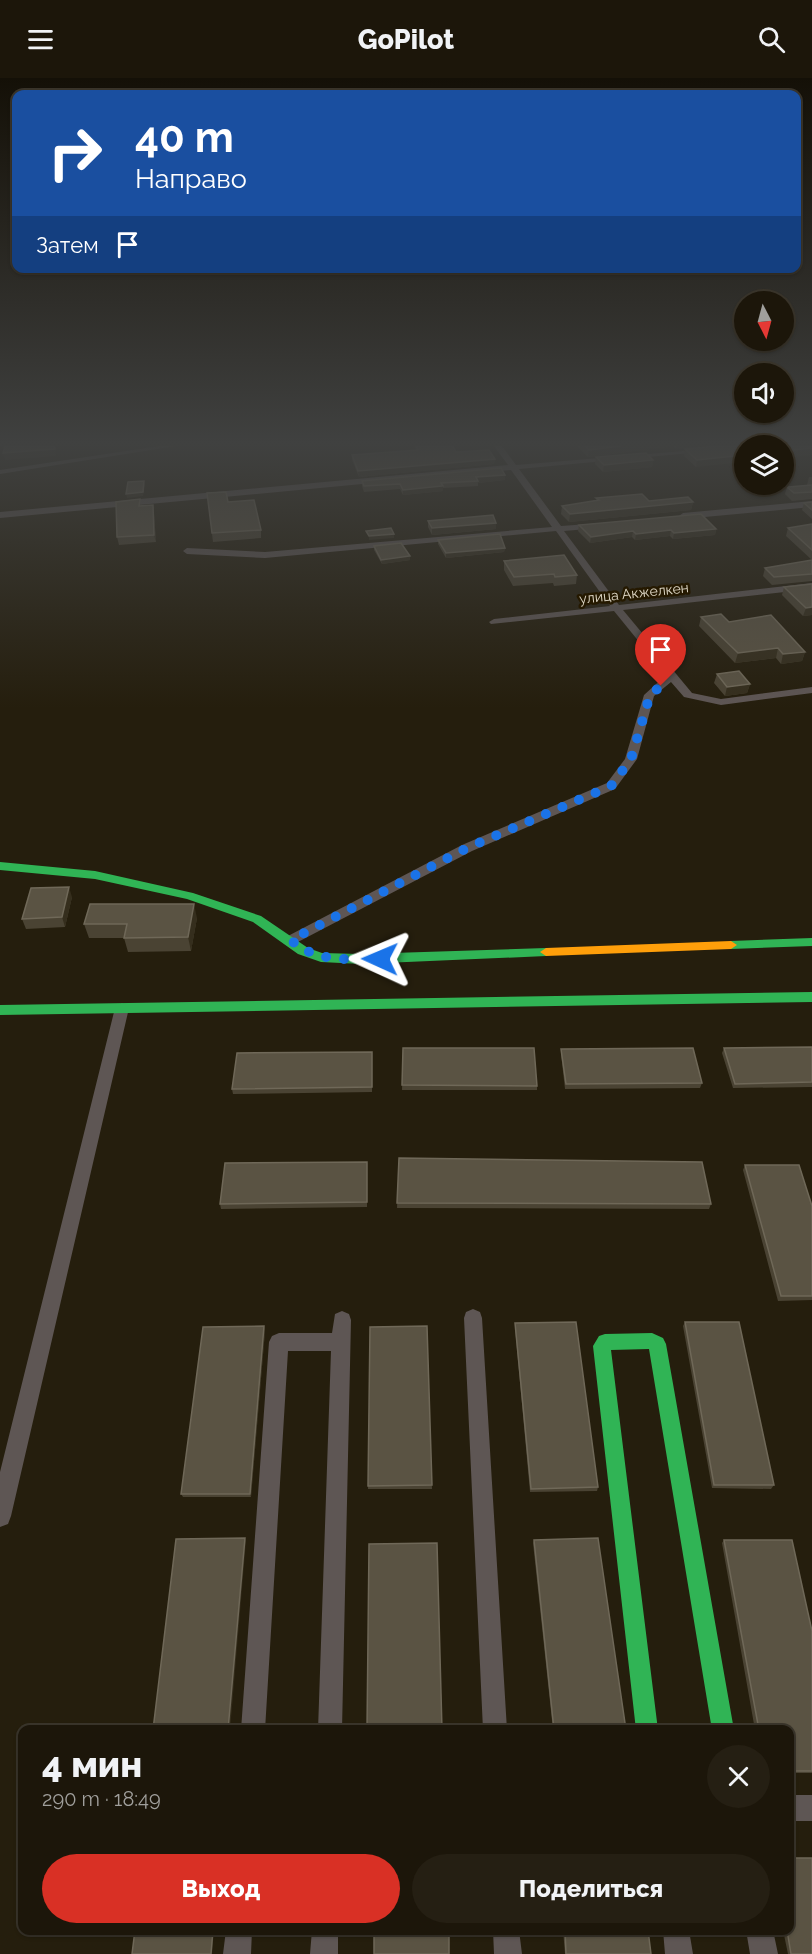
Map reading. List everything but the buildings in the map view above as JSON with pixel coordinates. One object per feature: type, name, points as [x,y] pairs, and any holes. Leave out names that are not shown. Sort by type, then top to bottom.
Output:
[{"type":"street","points":[[187,550],[265,555],[508,534]]},
{"type":"street","points":[[563,534],[617,609],[688,695],[721,702],[812,690]]},
{"type":"street","name":"улица Акжелкен","points":[[494,622],[812,586]]},
{"type":"street","points":[[291,940],[467,848],[611,786],[631,759],[650,695],[672,676]]},
{"type":"street","points":[[0,866],[34,867],[113,877],[188,896],[253,917],[291,940],[303,951],[325,958],[380,959],[812,942]]},
{"type":"street","points":[[0,1010],[812,997]]},
{"type":"street","points":[[0,1516],[122,1008]]},
{"type":"street","points":[[473,1318],[495,1725]]},
{"type":"street","points":[[330,1725],[342,1320]]},
{"type":"street","points":[[646,1725],[602,1346],[605,1342],[652,1341],[657,1344],[722,1725]]},
{"type":"street","points":[[253,1725],[279,1342],[340,1342]]},
{"type":"street","points":[[794,1808],[812,1808]]},
{"type":"street","points":[[237,1954],[239,1935]]},
{"type":"street","points":[[324,1954],[325,1935]]},
{"type":"street","points":[[506,1935],[508,1954]]},
{"type":"street","points":[[677,1935],[679,1954]]},
{"type":"street","points":[[760,1935],[764,1954]]},
{"type":"traffic: fast","points":[[0,866],[95,875],[189,896],[257,919],[303,951],[321,957],[361,959],[546,952]]},
{"type":"traffic: fast","points":[[731,945],[812,942]]},
{"type":"traffic: fast","points":[[0,1010],[812,997]]},
{"type":"traffic: fast","points":[[646,1725],[602,1346],[605,1342],[652,1341],[657,1344],[722,1725]]},
{"type":"traffic: slow","points":[[546,952],[731,945]]},
{"type":"route","points":[[380,959],[325,958],[303,951],[291,940],[467,848],[611,786],[631,759],[650,695],[661,686]]}]
